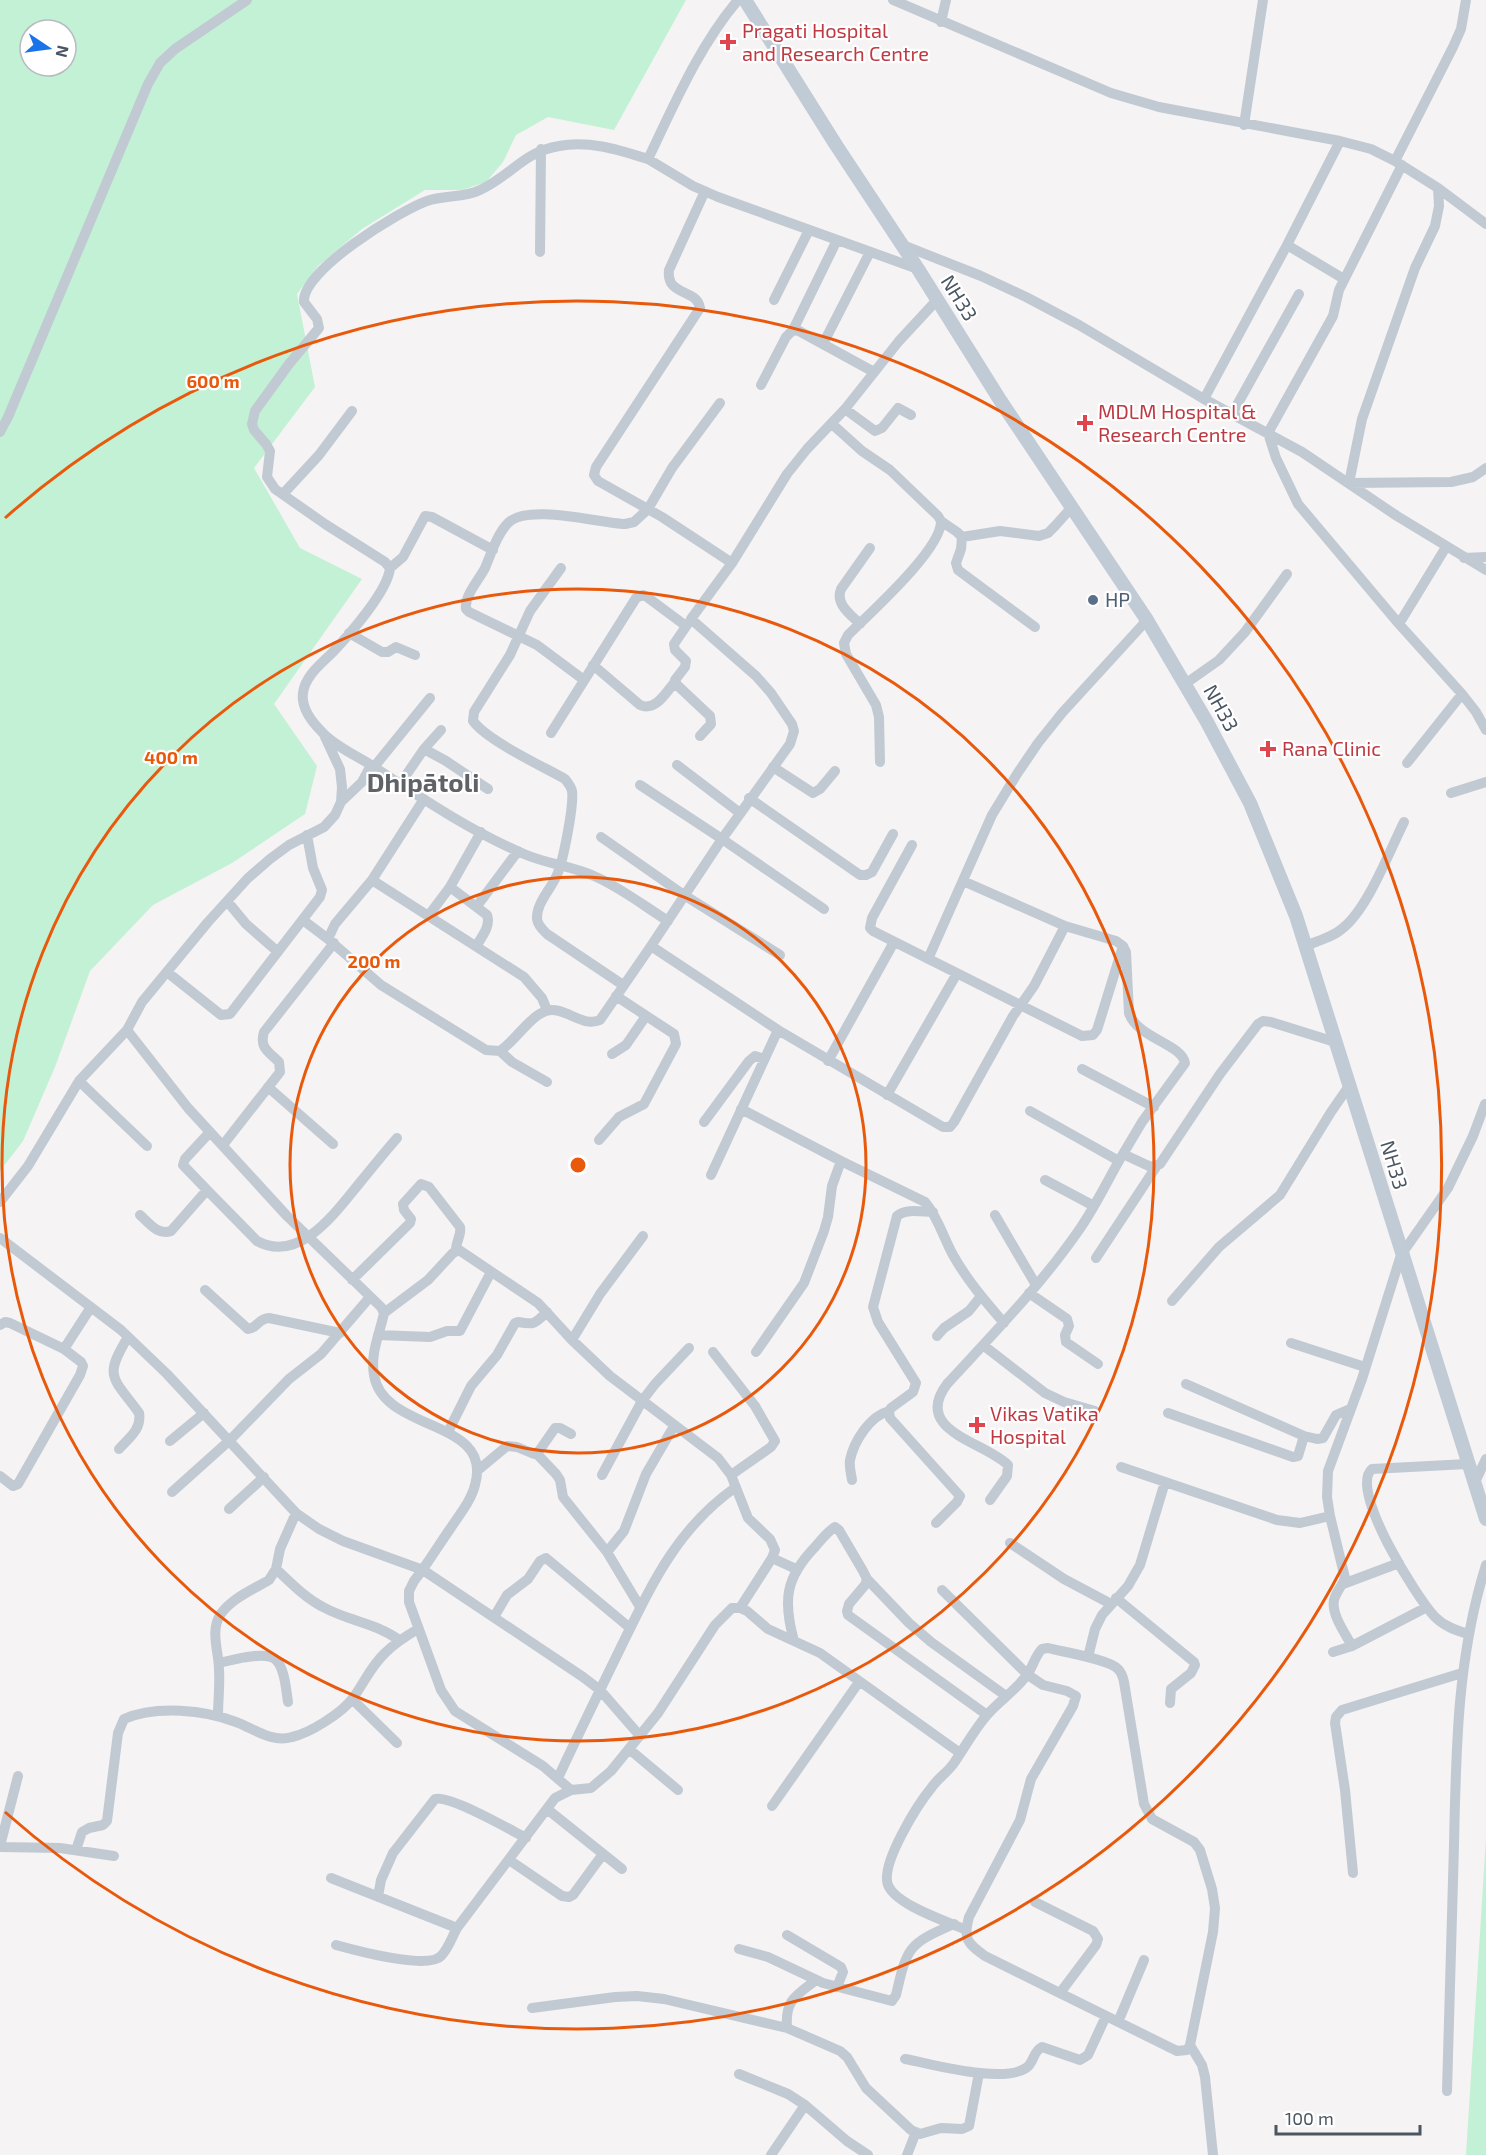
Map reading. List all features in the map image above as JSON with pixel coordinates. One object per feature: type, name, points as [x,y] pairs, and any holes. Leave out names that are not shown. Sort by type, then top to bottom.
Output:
[{"type":"main road","name":"NH33","points":[[745,0],[1006,409],[1147,620],[1250,803],[1281,877],[1305,946],[1486,1519]]},
{"type":"street","points":[[0,432],[148,84],[160,63],[175,49],[247,0]]},
{"type":"street","points":[[648,159],[700,56],[724,17],[738,0]]},
{"type":"street","points":[[893,0],[1111,93],[1159,107],[1340,141],[1371,149],[1438,188],[1486,223]]},
{"type":"street","points":[[940,22],[946,0]]},
{"type":"street","points":[[1244,124],[1263,0]]},
{"type":"street","points":[[1467,0],[1461,29],[1454,47],[1344,279],[1336,297],[1333,316],[1268,433],[1276,459],[1298,504],[1399,624],[1462,694],[1486,730]]},
{"type":"street","points":[[1204,399],[1340,141]]},
{"type":"street","points":[[0,1202],[39,1149],[79,1081],[127,1030],[142,1002],[226,901],[270,859],[324,826],[335,815],[340,802],[342,787],[340,770],[323,734],[309,716],[304,704],[305,683],[349,633],[385,585],[390,575],[390,567],[386,562],[325,524],[270,484],[267,477],[270,451],[254,430],[252,418],[289,364],[318,328],[317,319],[304,303],[305,292],[314,279],[344,251],[406,208],[430,200],[477,192],[493,184],[525,158],[541,149],[562,145],[591,144],[621,150],[648,159],[705,191],[918,269]]},
{"type":"street","points":[[540,252],[541,149]]},
{"type":"street","points":[[1349,483],[1362,419],[1415,268],[1435,226],[1439,206],[1438,188]]},
{"type":"street","points":[[705,191],[668,276],[675,288],[697,300],[700,309],[594,471],[598,481],[648,509],[732,563]]},
{"type":"street","points":[[774,300],[809,230]]},
{"type":"street","points":[[761,385],[786,337],[793,330],[837,240]]},
{"type":"street","points":[[900,244],[981,276],[1078,325],[1204,399],[1268,433],[1463,558],[1486,570]]},
{"type":"street","points":[[1287,245],[1344,279]]},
{"type":"street","points":[[822,344],[870,252]]},
{"type":"street","points":[[1232,414],[1299,294]]},
{"type":"street","points":[[593,665],[640,705],[645,707],[654,705],[685,667],[686,661],[675,650],[674,644],[732,563],[787,474],[845,409],[899,341],[937,300]]},
{"type":"street","points":[[793,330],[874,372]]},
{"type":"street","points":[[584,680],[537,645],[466,609],[466,602],[503,529],[515,518],[545,514],[625,524],[634,522],[648,509],[679,459],[720,403]]},
{"type":"street","points":[[845,409],[875,431],[882,428],[898,408],[911,415]]},
{"type":"street","points":[[282,494],[319,455],[352,411]]},
{"type":"street","points":[[832,424],[862,451],[890,470],[941,521],[962,537],[956,563],[958,570],[1035,627]]},
{"type":"street","points":[[1349,483],[1451,482],[1473,477],[1486,468]]},
{"type":"street","points":[[962,537],[1000,531],[1039,536],[1048,533],[1072,507]]},
{"type":"street","points":[[390,567],[403,556],[425,516],[432,517],[493,550]]},
{"type":"street","points":[[880,762],[879,717],[876,705],[844,649],[848,635],[926,553],[939,534],[941,521]]},
{"type":"street","points":[[1399,624],[1446,547]]},
{"type":"street","points":[[860,624],[842,606],[839,594],[870,548]]},
{"type":"street","points":[[1463,558],[1486,557]]},
{"type":"street","points":[[561,568],[530,611],[501,672],[474,712],[473,721],[479,728],[519,754],[565,779],[570,785],[572,801],[561,866],[538,910],[537,920],[541,928],[623,985]]},
{"type":"street","points":[[1185,684],[1219,660],[1245,632],[1287,574]]},
{"type":"street","points":[[500,1051],[547,1010],[554,1010],[586,1022],[594,1022],[604,1015],[749,798],[793,738],[794,731],[792,723],[756,676],[688,622],[646,597],[639,596],[593,665],[552,733]]},
{"type":"street","points":[[928,960],[992,815],[1038,743],[1062,713],[1147,620]]},
{"type":"street","points":[[349,633],[382,652],[388,652],[396,647],[415,655]]},
{"type":"street","points":[[675,682],[710,716],[711,724],[700,736]]},
{"type":"street","points":[[1407,763],[1462,694]]},
{"type":"street","points":[[340,802],[362,782],[430,698]]},
{"type":"street","points":[[400,784],[424,749],[441,730]]},
{"type":"street","points":[[323,734],[424,799],[481,832],[544,862],[593,875],[668,921]]},
{"type":"street","points":[[424,749],[488,789]]},
{"type":"street","points":[[676,765],[740,813]]},
{"type":"street","points":[[773,767],[813,793],[820,789],[835,771]]},
{"type":"street","points":[[1451,793],[1486,782]]},
{"type":"street","points":[[640,785],[824,909]]},
{"type":"street","points":[[749,798],[860,875],[872,872],[893,834]]},
{"type":"street","points":[[223,1145],[279,1072],[281,1066],[279,1062],[264,1049],[262,1043],[264,1032],[331,941],[335,924],[372,880],[424,799]]},
{"type":"street","points":[[1305,946],[1343,928],[1357,914],[1404,822]]},
{"type":"street","points":[[429,915],[450,887],[481,832]]},
{"type":"street","points":[[167,972],[221,1015],[230,1014],[320,897],[322,890],[313,868],[307,836]]},
{"type":"street","points":[[601,837],[684,895],[780,955]]},
{"type":"street","points":[[912,845],[870,923],[870,928],[956,975],[1082,1036],[1093,1035],[1102,1015],[1123,946]]},
{"type":"street","points":[[477,906],[518,851]]},
{"type":"street","points":[[372,880],[524,977],[542,998],[547,1010]]},
{"type":"street","points":[[963,881],[1065,926],[1116,941],[1123,946],[1126,952],[1131,1020],[1136,1026],[1181,1054],[1184,1059],[1183,1067],[1142,1122],[1094,1206],[1064,1251],[1004,1323],[939,1394],[936,1403],[937,1415],[945,1425],[1008,1465],[1007,1476],[990,1500]]},
{"type":"street","points":[[450,887],[477,906],[489,920],[477,945]]},
{"type":"street","points":[[226,901],[246,924],[278,952]]},
{"type":"street","points":[[303,920],[381,985],[486,1050],[500,1051],[512,1062],[547,1082]]},
{"type":"street","points":[[651,946],[828,1061],[939,1125],[950,1127],[1020,1005],[1034,986],[1065,926]]},
{"type":"street","points":[[828,1061],[894,942]]},
{"type":"street","points":[[887,1095],[956,975]]},
{"type":"street","points":[[599,1140],[619,1117],[644,1104],[676,1044],[674,1035],[616,996]]},
{"type":"street","points":[[612,1054],[626,1045],[646,1016]]},
{"type":"street","points":[[1096,1258],[1220,1074],[1258,1024],[1263,1021],[1271,1022],[1335,1042]]},
{"type":"street","points":[[127,1030],[166,1081],[210,1132],[287,1216],[381,1307],[384,1313]]},
{"type":"street","points":[[711,1175],[778,1030]]},
{"type":"street","points":[[704,1122],[749,1060],[755,1056],[764,1059]]},
{"type":"street","points":[[1082,1070],[1154,1107]]},
{"type":"street","points":[[79,1081],[147,1146]]},
{"type":"street","points":[[1172,1301],[1220,1247],[1280,1195],[1330,1112],[1349,1086]]},
{"type":"street","points":[[268,1087],[333,1144]]},
{"type":"street","points":[[1352,1646],[1333,1604],[1343,1584],[1345,1573],[1330,1516],[1328,1471],[1401,1255],[1448,1188],[1485,1104]]},
{"type":"street","points":[[741,1109],[925,1202],[933,1212],[953,1255],[981,1296],[1004,1323]]},
{"type":"street","points":[[1030,1111],[1121,1157],[1156,1167]]},
{"type":"street","points":[[210,1132],[185,1159],[183,1165],[257,1241],[277,1248],[288,1246],[308,1236],[328,1221],[397,1137]]},
{"type":"street","points":[[756,1352],[792,1303],[808,1275],[828,1217],[832,1186],[841,1161]]},
{"type":"street","points":[[1045,1180],[1094,1206]]},
{"type":"street","points":[[352,1280],[410,1223],[411,1219],[404,1210],[403,1204],[421,1184],[429,1187],[460,1227],[461,1235],[455,1247],[456,1251],[428,1280],[384,1313],[373,1353],[374,1375],[380,1393],[392,1405],[408,1415],[448,1432],[471,1449],[477,1471],[471,1495],[409,1591],[409,1602],[441,1690],[455,1711],[523,1753],[571,1790]]},
{"type":"street","points":[[140,1215],[159,1232],[171,1232],[207,1190]]},
{"type":"street","points":[[852,1480],[850,1459],[860,1439],[874,1418],[880,1413],[889,1411],[913,1392],[916,1383],[878,1322],[873,1307],[897,1216],[907,1212],[933,1212]]},
{"type":"street","points":[[995,1215],[1032,1289],[1067,1319],[1069,1326],[1065,1335],[1066,1342],[1098,1365]]},
{"type":"street","points":[[572,1340],[600,1294],[643,1236]]},
{"type":"street","points":[[0,1238],[128,1337],[230,1440],[296,1514],[343,1541],[423,1570],[584,1677],[600,1690],[640,1736]]},
{"type":"street","points":[[456,1251],[463,1252],[524,1293],[547,1312],[572,1340],[610,1376],[718,1458],[731,1475],[748,1518],[774,1545],[775,1550],[740,1608]]},
{"type":"street","points":[[378,1335],[430,1337],[447,1331],[460,1331],[491,1272]]},
{"type":"street","points":[[205,1290],[248,1329],[254,1328],[261,1320],[269,1318],[340,1333]]},
{"type":"street","points":[[937,1336],[944,1328],[969,1311],[981,1296]]},
{"type":"street","points":[[172,1492],[230,1440],[289,1379],[321,1354],[370,1297]]},
{"type":"street","points":[[64,1349],[91,1307]]},
{"type":"street","points":[[448,1432],[471,1386],[497,1355],[515,1323],[534,1324],[547,1312]]},
{"type":"street","points":[[0,1325],[5,1322],[10,1323],[64,1349],[83,1366],[18,1484],[13,1486],[0,1476]]},
{"type":"street","points":[[119,1449],[134,1434],[140,1420],[139,1413],[113,1373],[116,1356],[128,1337]]},
{"type":"street","points":[[1291,1343],[1365,1367]]},
{"type":"street","points":[[983,1345],[1045,1394],[1095,1411]]},
{"type":"street","points":[[602,1475],[642,1401],[688,1347]]},
{"type":"street","points":[[713,1352],[755,1406],[775,1441],[771,1447],[731,1475]]},
{"type":"street","points":[[1186,1384],[1304,1436],[1317,1439],[1323,1438],[1336,1414],[1350,1409]]},
{"type":"street","points":[[889,1411],[890,1418],[960,1496],[957,1503],[936,1523]]},
{"type":"street","points":[[170,1442],[204,1413]]},
{"type":"street","points":[[1168,1413],[1293,1457],[1298,1456],[1304,1436]]},
{"type":"street","points":[[607,1552],[624,1531],[646,1474],[674,1426]]},
{"type":"street","points":[[537,1454],[555,1428],[571,1434]]},
{"type":"street","points":[[477,1471],[507,1446],[517,1447],[530,1454],[537,1454],[556,1474],[560,1480],[563,1497],[607,1552],[640,1607]]},
{"type":"street","points":[[1474,1484],[1486,1459]]},
{"type":"street","points":[[1467,1464],[1377,1468],[1368,1472],[1366,1488],[1371,1509],[1399,1563],[1428,1607],[1442,1623],[1468,1634]]},
{"type":"street","points":[[1121,1467],[1288,1522],[1300,1523],[1330,1516]]},
{"type":"street","points":[[229,1509],[264,1478]]},
{"type":"street","points":[[1088,1657],[1095,1629],[1102,1615],[1128,1586],[1140,1565],[1165,1482]]},
{"type":"street","points":[[558,1778],[659,1571],[695,1523],[710,1507],[736,1487]]},
{"type":"street","points":[[218,1716],[219,1663],[215,1638],[216,1626],[220,1616],[241,1596],[269,1580],[276,1569],[280,1549],[296,1514]]},
{"type":"street","points":[[794,1641],[787,1608],[789,1587],[796,1569],[804,1558],[835,1527],[839,1530],[867,1579],[909,1623],[931,1642],[1006,1696]]},
{"type":"street","points":[[1010,1543],[1064,1579],[1114,1601],[1194,1662],[1195,1665],[1191,1672],[1173,1684],[1170,1703]]},
{"type":"street","points":[[494,1617],[507,1595],[528,1579],[540,1561],[546,1558],[630,1628]]},
{"type":"street","points":[[772,1558],[796,1569]]},
{"type":"street","points":[[1343,1584],[1399,1563]]},
{"type":"street","points":[[1447,2091],[1456,1773],[1462,1673],[1468,1634],[1486,1565]]},
{"type":"street","points":[[276,1569],[322,1607],[376,1626],[399,1640]]},
{"type":"street","points":[[867,1579],[865,1585],[849,1604],[848,1615],[987,1715]]},
{"type":"street","points":[[942,1590],[1028,1675],[1043,1685],[1073,1693],[1076,1696],[1076,1700],[1031,1779],[1020,1820],[969,1917],[966,1930],[967,1939],[972,1947],[985,1956],[1177,2051],[1187,2050],[1190,2045],[1213,1932],[1215,1908],[1212,1889],[1200,1850],[1194,1842],[1160,1825],[1147,1813],[1124,1682],[1120,1670],[1111,1664],[1048,1648],[1042,1649],[1028,1675],[987,1715],[950,1769],[932,1787],[906,1828],[890,1862],[887,1875],[888,1885],[906,1903],[966,1930]]},
{"type":"street","points":[[1333,1652],[1352,1646],[1428,1607]]},
{"type":"street","points":[[336,1945],[387,1958],[431,1960],[442,1956],[457,1928],[555,1798],[563,1792],[591,1788],[602,1781],[640,1736],[674,1690],[720,1619],[732,1608],[740,1608],[768,1629],[820,1653],[960,1753]]},
{"type":"street","points":[[76,1850],[82,1832],[89,1828],[103,1826],[106,1821],[118,1733],[124,1719],[146,1713],[186,1711],[218,1716],[266,1736],[290,1738],[300,1735],[344,1708],[383,1654],[399,1640],[418,1629]]},
{"type":"street","points":[[219,1663],[262,1655],[270,1656],[280,1667],[288,1702]]},
{"type":"street","points":[[1353,1873],[1345,1790],[1335,1723],[1338,1713],[1462,1673]]},
{"type":"street","points":[[772,1806],[859,1682]]},
{"type":"street","points":[[352,1699],[397,1743]]},
{"type":"street","points":[[629,1749],[678,1790]]},
{"type":"street","points":[[18,1776],[0,1846],[76,1850],[114,1856]]},
{"type":"street","points":[[0,1795],[12,1798]]},
{"type":"street","points":[[378,1897],[381,1880],[393,1853],[435,1799],[440,1797],[458,1803],[526,1838]]},
{"type":"street","points":[[547,1809],[622,1869]]},
{"type":"street","points":[[509,1860],[562,1896],[569,1897],[603,1854]]},
{"type":"street","points":[[331,1878],[457,1928]]},
{"type":"street","points":[[1035,1902],[1092,1931],[1098,1939],[1096,1945],[1060,1993]]},
{"type":"street","points":[[739,1949],[768,1957],[816,1980],[892,2001],[896,1995],[909,1951],[917,1942],[954,1924]]},
{"type":"street","points":[[786,1935],[841,1966],[843,1972],[837,1987]]},
{"type":"street","points":[[1118,2022],[1144,1960]]},
{"type":"street","points":[[787,2028],[786,2016],[790,2001],[816,1980]]},
{"type":"street","points":[[532,2008],[637,1996],[664,1999],[787,2028],[840,2051],[847,2057],[866,2088],[916,2133],[940,2128],[962,2129],[969,2126],[979,2073]]},
{"type":"street","points":[[905,2059],[979,2073],[1003,2074],[1029,2066],[1039,2048],[1042,2047],[1075,2060],[1084,2059],[1106,2016]]},
{"type":"street","points":[[1190,2045],[1202,2065],[1205,2077],[1213,2155]]},
{"type":"street","points":[[739,2074],[776,2088],[805,2105],[831,2128],[868,2155]]},
{"type":"street","points":[[771,2155],[805,2105]]},
{"type":"street","points":[[908,2155],[916,2133]]},
{"type":"green space","points":[[0,0],[686,0],[614,130],[548,117],[516,135],[503,162],[486,182],[462,190],[425,190],[362,229],[318,266],[297,294],[315,387],[254,468],[300,548],[362,579],[274,704],[317,766],[305,814],[232,863],[153,905],[90,971],[55,1067],[23,1141],[0,1171]]},
{"type":"green space","points":[[1486,1838],[1486,2155],[1466,2155]]},
{"type":"place","name":"Pragati Hospital and Research Centre","points":[[728,42]]},
{"type":"place","name":"MDLM Hospital & Research Centre","points":[[1085,423]]},
{"type":"place","name":"HP","points":[[1093,600]]},
{"type":"place","name":"Rana Clinic","points":[[1268,749]]},
{"type":"place","name":"Vikas Vatika Hospital","points":[[977,1425]]},
{"type":"district","name":"Dhipātoli","points":[[423,783]]}]
